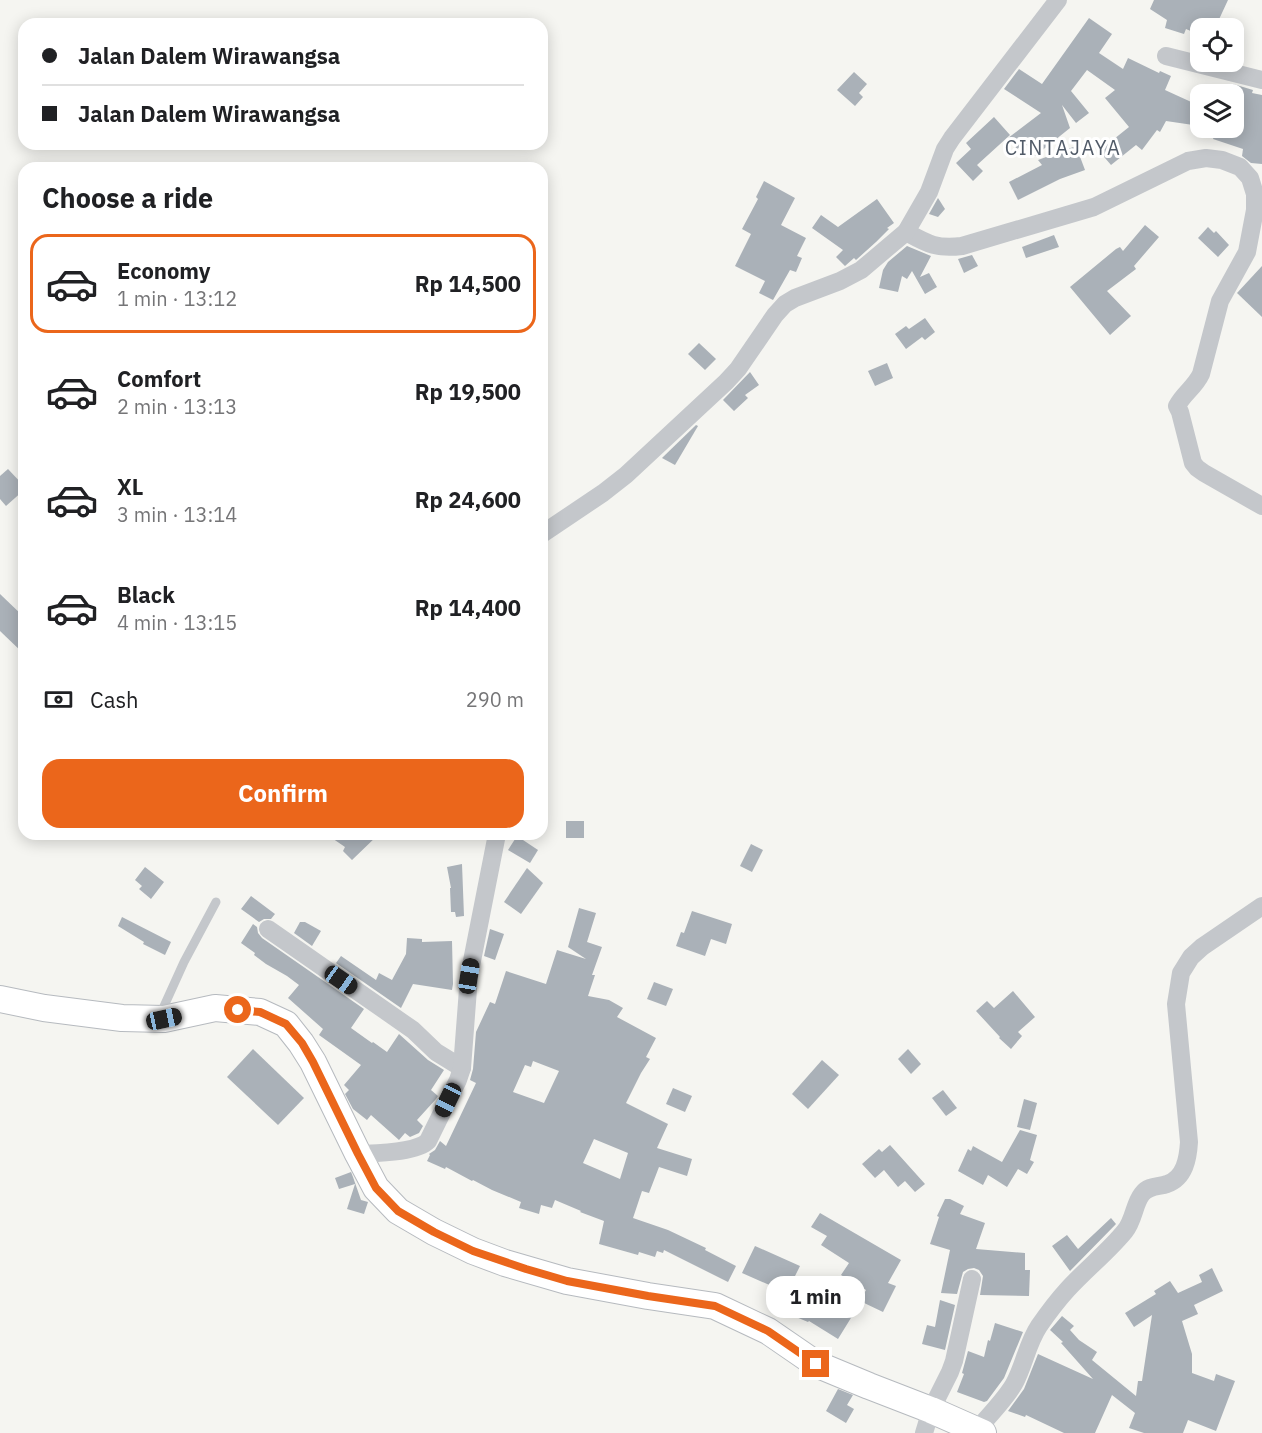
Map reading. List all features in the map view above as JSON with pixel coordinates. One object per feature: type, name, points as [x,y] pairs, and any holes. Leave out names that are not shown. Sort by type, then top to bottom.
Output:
[{"type":"street","points":[[548,530],[618,481],[726,382],[738,369],[784,304],[861,270],[909,227],[929,192],[945,149],[952,138],[1058,0]]},
{"type":"street","points":[[1166,56],[1262,80]]},
{"type":"street","points":[[909,227],[928,244],[940,247],[962,246],[1094,207],[1188,160],[1206,158],[1222,160],[1240,167],[1250,178],[1254,194],[1254,210],[1247,252],[1220,301],[1201,374],[1179,401],[1179,409],[1191,458],[1197,468],[1262,506]]},
{"type":"street","points":[[358,1154],[418,1148],[424,1144],[428,1141],[458,1080],[462,1068],[469,976],[496,840]]},
{"type":"street","points":[[0,999],[75,1013],[122,1018],[164,1019],[216,1008],[260,1012],[286,1024],[302,1043],[376,1188],[398,1211],[473,1251],[505,1263],[567,1281],[715,1306],[768,1331],[816,1364],[869,1386],[927,1421],[979,1432],[1013,1386],[1030,1341],[1039,1326],[1068,1288],[1124,1232],[1145,1190],[1168,1184],[1181,1175],[1188,1158],[1189,1142],[1176,1004],[1181,973],[1191,957],[1202,946],[1262,906]]},
{"type":"street","points":[[268,929],[413,1030],[436,1052],[462,1068]]},
{"type":"street","points":[[927,1421],[954,1361],[972,1279]]},
{"type":"lane","points":[[158,1019],[184,962],[216,902]]},
{"type":"building","points":[[1154,0],[1228,0],[1220,18],[1190,18],[1190,31],[1186,29],[1184,34],[1165,28],[1167,20],[1150,9]]},
{"type":"building","points":[[1089,18],[1112,34],[1099,53],[1123,69],[1128,58],[1159,73],[1160,71],[1171,76],[1165,90],[1190,101],[1190,125],[1166,121],[1160,132],[1157,130],[1142,150],[1136,145],[1111,165],[1099,151],[1129,127],[1105,98],[1115,90],[1087,70],[1071,91],[1089,113],[1076,123],[1062,105],[1070,128],[1035,156],[1025,143],[1017,149],[1008,138],[1041,113],[1004,89],[1019,69],[1042,84]]},
{"type":"building","points":[[854,72],[867,84],[859,93],[863,97],[855,106],[837,90]]},
{"type":"building","points":[[1244,87],[1253,90],[1252,93],[1262,95],[1262,164],[1251,163],[1242,156],[1243,149],[1213,139],[1244,138]]},
{"type":"building","points":[[994,117],[1010,135],[977,165],[983,171],[973,181],[956,163],[971,149],[966,143]]},
{"type":"building","points":[[1076,146],[1085,170],[1060,179],[1018,200],[1009,182],[1042,165],[1038,160]]},
{"type":"building","points":[[764,181],[795,198],[781,225],[806,238],[797,256],[802,258],[796,272],[790,270],[773,300],[759,293],[765,281],[735,266],[751,234],[742,229],[758,199],[756,197]]},
{"type":"building","points":[[938,198],[945,209],[938,217],[929,214]]},
{"type":"building","points":[[877,199],[894,223],[856,260],[854,258],[845,266],[836,257],[843,250],[812,228],[821,215],[838,227]]},
{"type":"building","points":[[1145,225],[1159,237],[1134,266],[1136,269],[1107,291],[1131,316],[1110,335],[1070,287],[1116,249],[1120,247],[1123,251]]},
{"type":"building","points":[[1208,227],[1214,233],[1216,231],[1229,245],[1218,257],[1198,238]]},
{"type":"building","points":[[1054,235],[1059,247],[1026,258],[1022,247]]},
{"type":"building","points":[[907,246],[931,256],[920,277],[929,273],[937,287],[925,294],[912,271],[907,279],[902,276],[898,292],[879,288],[883,270],[888,262]]},
{"type":"building","points":[[972,255],[978,266],[964,273],[958,259]]},
{"type":"building","points":[[1262,266],[1262,317],[1237,293]]},
{"type":"building","points":[[925,318],[935,332],[925,340],[922,337],[906,349],[895,334],[906,326],[909,329]]},
{"type":"building","points":[[699,343],[716,359],[705,370],[688,354]]},
{"type":"building","points":[[887,363],[893,378],[875,386],[868,371]]},
{"type":"building","points":[[750,372],[759,385],[745,395],[748,398],[734,411],[723,400]]},
{"type":"building","points":[[696,425],[698,426],[675,465],[662,458]]},
{"type":"building","points":[[8,469],[18,480],[18,495],[6,506],[0,499],[0,476]]},
{"type":"building","points":[[0,594],[18,611],[18,648],[0,631]]},
{"type":"building","points":[[566,821],[584,821],[584,838],[566,838]]},
{"type":"building","points":[[335,840],[373,840],[352,860],[343,851],[345,847]]},
{"type":"building","points":[[514,840],[523,840],[538,850],[530,863],[508,850]]},
{"type":"building","points":[[751,844],[763,850],[752,872],[740,866]]},
{"type":"building","points":[[462,864],[464,916],[456,917],[455,912],[451,912],[451,888],[447,867]]},
{"type":"building","points":[[145,867],[164,882],[151,899],[139,889],[142,886],[135,880]]},
{"type":"building","points":[[527,868],[543,883],[521,914],[504,902]]},
{"type":"building","points":[[251,896],[275,914],[271,919],[259,922],[241,909]]},
{"type":"building","points":[[579,908],[596,913],[587,942],[602,947],[592,975],[595,975],[588,996],[609,1000],[623,1008],[617,1017],[656,1038],[646,1057],[650,1059],[626,1103],[668,1124],[657,1148],[692,1159],[687,1176],[659,1167],[649,1193],[642,1191],[633,1218],[668,1230],[706,1248],[705,1250],[736,1266],[728,1282],[664,1250],[663,1253],[657,1251],[655,1257],[639,1252],[638,1255],[599,1244],[604,1221],[555,1200],[552,1208],[541,1205],[539,1214],[519,1208],[521,1202],[446,1167],[445,1169],[427,1161],[429,1154],[435,1150],[440,1141],[446,1146],[476,1083],[470,1080],[476,1032],[490,1002],[495,1004],[506,971],[546,984],[557,950],[586,959],[568,947]],"holes":[[[533,1061],[559,1071],[544,1103],[513,1092],[525,1065],[531,1067]],[[594,1139],[628,1153],[620,1179],[583,1163]]]},
{"type":"building","points":[[692,911],[732,924],[726,944],[711,939],[705,956],[676,946],[681,932],[684,933]]},
{"type":"building","points":[[122,917],[171,942],[165,955],[143,944],[144,942],[118,926]]},
{"type":"building","points":[[300,922],[305,922],[321,931],[312,946],[294,933]]},
{"type":"building","points":[[253,924],[262,938],[364,1009],[351,1028],[387,1052],[399,1034],[428,1060],[444,1070],[431,1090],[438,1096],[417,1120],[423,1126],[419,1133],[410,1137],[405,1133],[399,1140],[371,1115],[367,1120],[353,1109],[345,1094],[349,1090],[344,1085],[361,1065],[319,1035],[323,1029],[288,998],[299,985],[266,964],[241,943]]},
{"type":"building","points":[[490,929],[504,934],[495,960],[484,956]]},
{"type":"building","points":[[407,938],[422,939],[422,942],[452,941],[452,990],[413,984],[401,1008],[336,963],[341,956],[376,980],[379,973],[392,980],[406,954]]},
{"type":"building","points":[[654,982],[673,989],[666,1006],[647,999]]},
{"type":"building","points":[[1013,991],[1035,1017],[1018,1032],[1022,1036],[1011,1049],[976,1011],[987,1001],[994,1008]]},
{"type":"building","points":[[253,1049],[304,1098],[278,1125],[227,1077]]},
{"type":"building","points":[[908,1049],[921,1064],[911,1074],[898,1059]]},
{"type":"building","points":[[822,1060],[839,1075],[808,1109],[792,1094]]},
{"type":"building","points":[[673,1088],[692,1096],[685,1112],[666,1104]]},
{"type":"building","points":[[943,1090],[957,1108],[946,1116],[932,1098]]},
{"type":"building","points":[[1024,1099],[1037,1103],[1030,1130],[1017,1127]]},
{"type":"building","points":[[1020,1130],[1037,1135],[1030,1160],[1034,1162],[1027,1174],[1018,1169],[1007,1187],[988,1175],[983,1185],[958,1171],[968,1149],[971,1151],[973,1146],[1002,1162]]},
{"type":"building","points":[[890,1145],[925,1184],[915,1192],[905,1181],[898,1187],[884,1170],[875,1178],[862,1164],[879,1149],[882,1152]]},
{"type":"building","points":[[351,1172],[361,1200],[368,1202],[364,1214],[347,1209],[355,1184],[339,1189],[335,1178]]},
{"type":"building","points":[[945,1199],[964,1206],[960,1214],[985,1223],[976,1249],[1025,1253],[1025,1270],[1030,1270],[1029,1296],[980,1295],[983,1276],[979,1270],[974,1268],[963,1272],[957,1294],[941,1293],[950,1250],[930,1244],[939,1217],[937,1216]]},
{"type":"building","points":[[820,1213],[901,1260],[888,1283],[896,1286],[883,1312],[860,1301],[866,1290],[841,1275],[849,1263],[821,1245],[827,1236],[811,1227]]},
{"type":"building","points":[[1111,1218],[1116,1224],[1070,1271],[1052,1246],[1067,1235],[1078,1249]]},
{"type":"building","points":[[755,1246],[800,1266],[795,1276],[803,1280],[797,1291],[838,1313],[842,1306],[854,1313],[838,1339],[809,1321],[796,1317],[797,1315],[768,1298],[774,1287],[742,1273]]},
{"type":"building","points":[[1212,1268],[1223,1291],[1194,1305],[1198,1314],[1182,1321],[1192,1354],[1192,1373],[1214,1381],[1216,1374],[1235,1381],[1216,1431],[1188,1420],[1183,1433],[1144,1433],[1129,1428],[1135,1413],[1112,1395],[1095,1433],[1064,1433],[1026,1415],[1025,1417],[1008,1411],[1024,1389],[1038,1354],[1093,1379],[1061,1343],[1063,1342],[1050,1330],[1062,1316],[1074,1326],[1070,1330],[1079,1340],[1097,1352],[1092,1360],[1136,1396],[1138,1381],[1142,1381],[1152,1315],[1134,1327],[1125,1313],[1156,1294],[1154,1291],[1170,1281],[1178,1293],[1202,1282],[1199,1275]]},
{"type":"building","points":[[940,1300],[955,1305],[945,1350],[922,1344],[927,1325],[935,1327]]},
{"type":"building","points":[[995,1323],[1023,1332],[1004,1378],[984,1402],[957,1392],[964,1374],[962,1373],[968,1351],[984,1357]]},
{"type":"building","points":[[838,1389],[853,1395],[847,1405],[854,1409],[846,1423],[826,1411]]},
{"type":"district","name":"CINTAJAYA","points":[[1063,148]]},
{"type":"route","points":[[238,1010],[260,1012],[286,1024],[302,1043],[376,1188],[398,1211],[473,1251],[505,1263],[567,1281],[715,1306],[768,1331],[816,1364]]}]
